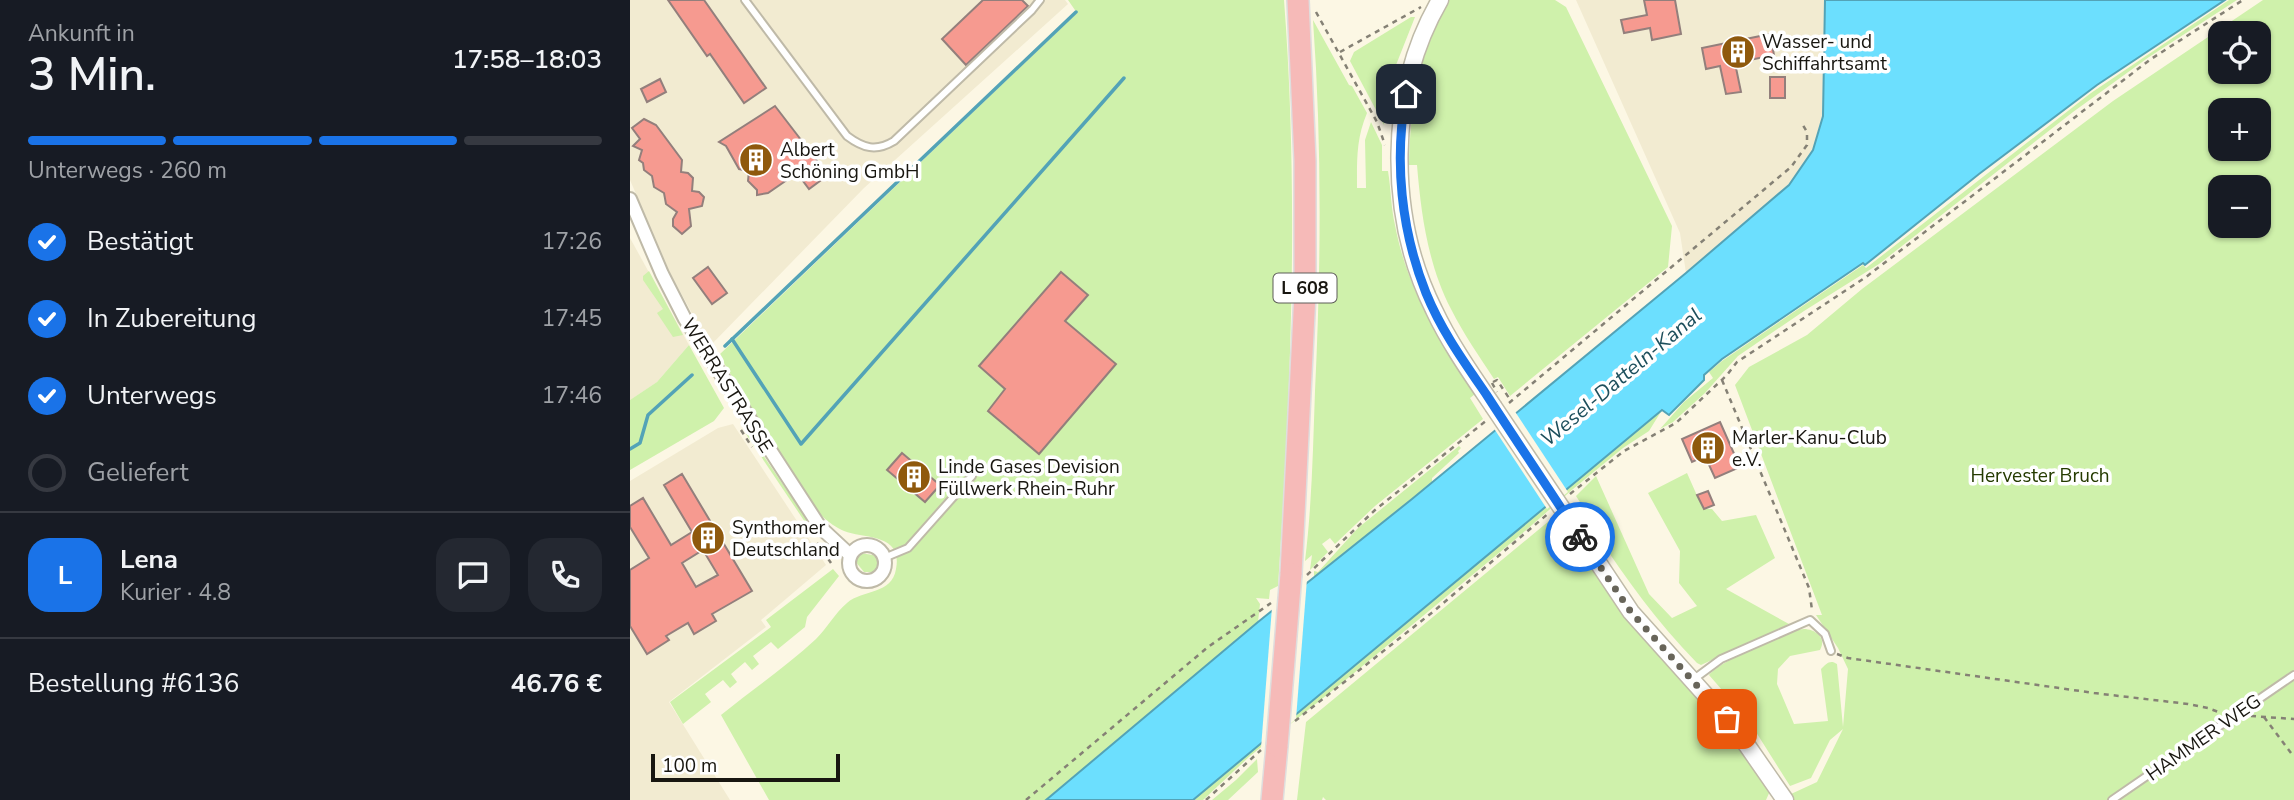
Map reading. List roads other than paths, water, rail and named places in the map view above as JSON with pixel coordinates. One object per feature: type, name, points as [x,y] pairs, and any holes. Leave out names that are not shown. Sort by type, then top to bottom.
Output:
[{"type":"main road","name":"L 608","points":[[1272,800],[1270,748],[1299,575],[1305,293],[1303,3]]},
{"type":"street","points":[[1440,0],[1424,32],[1406,94],[1400,144],[1403,204],[1410,244],[1426,295],[1495,411],[1631,612],[1735,728],[1785,800]]},
{"type":"street","name":"WERRASTRASSE","points":[[630,199],[662,274],[685,318],[820,527],[850,555],[849,567],[852,573],[868,581],[874,579],[883,571],[884,558]]},
{"type":"street","points":[[850,555],[865,545],[877,548],[884,558]]},
{"type":"lane","points":[[745,0],[847,136],[860,146],[871,148],[884,147],[894,141],[1040,0]]},
{"type":"lane","points":[[884,558],[908,548],[972,476]]},
{"type":"lane","points":[[1693,680],[1721,659],[1810,620],[1825,634],[1831,651]]},
{"type":"lane","name":"HAMMER WEG","points":[[2112,800],[2294,675]]},
{"type":"water","name":"Wesel-Datteln-Kanal","points":[[1825,0],[2225,0],[2097,85],[1865,265],[1863,263],[1722,359],[1669,415],[1662,410],[1193,800],[1046,800],[1258,622],[1686,273],[1789,185],[1813,150],[1823,116]]},
{"type":"waterway","points":[[725,346],[1076,12]]},
{"type":"waterway","points":[[732,339],[801,444],[1124,78]]},
{"type":"waterway","points":[[630,449],[640,443],[648,415],[692,375]]},
{"type":"place","name":"Wasser- und Schiffahrtsamt","points":[[1738,52]]},
{"type":"place","name":"Albert Schöning GmbH","points":[[756,160]]},
{"type":"place","name":"Marler-Kanu-Club e.V.","points":[[1708,448]]},
{"type":"place","name":"Linde Gases Devision Füllwerk Rhein-Ruhr","points":[[914,477]]},
{"type":"place","name":"Synthomer Deutschland","points":[[708,538]]},
{"type":"park label","name":"Hervester Bruch","points":[[2040,475]]}]
